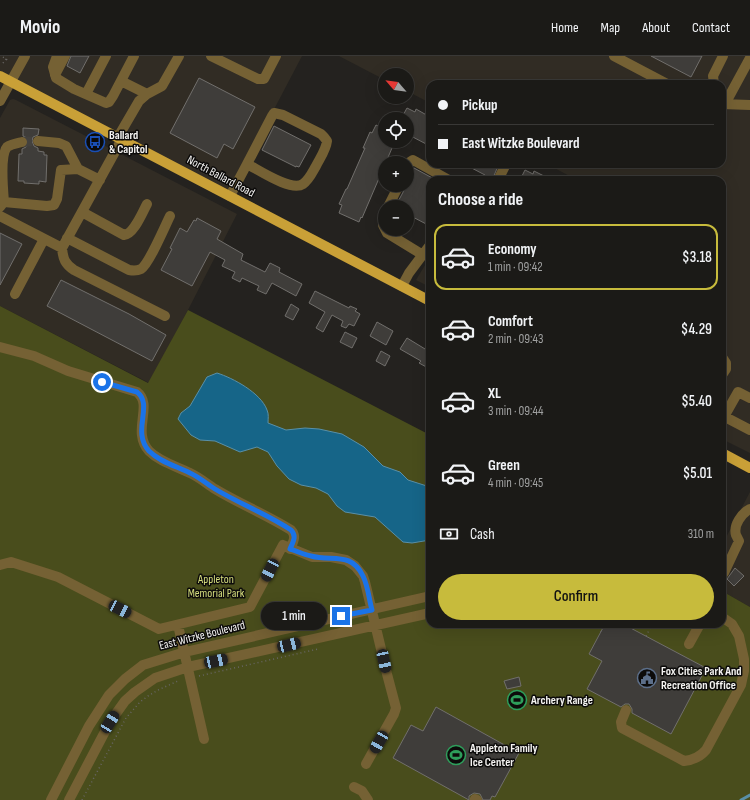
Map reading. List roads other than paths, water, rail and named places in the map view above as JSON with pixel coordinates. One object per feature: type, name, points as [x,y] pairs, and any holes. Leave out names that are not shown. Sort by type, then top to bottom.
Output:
[{"type":"main road","name":"North Ballard Road","points":[[0,76],[426,299]]},
{"type":"main road","points":[[726,455],[750,468]]},
{"type":"street","points":[[0,101],[25,56]]},
{"type":"street","points":[[57,56],[53,64],[53,71],[56,78],[81,93],[104,102],[109,102],[134,56]]},
{"type":"street","points":[[55,75],[65,56]]},
{"type":"street","points":[[86,94],[106,56]]},
{"type":"street","points":[[165,316],[74,270],[66,264],[62,258],[62,248],[100,180],[140,101],[147,94],[162,86],[178,56]]},
{"type":"street","points":[[212,56],[258,80],[264,79],[276,56]]},
{"type":"street","points":[[614,56],[659,80]]},
{"type":"street","points":[[714,80],[713,76],[723,56]]},
{"type":"street","points":[[726,98],[750,58]]},
{"type":"street","points":[[121,81],[147,94]]},
{"type":"street","points":[[726,103],[750,105]]},
{"type":"street","points":[[230,196],[274,113],[279,113],[321,134],[327,141],[309,179],[302,185],[287,185],[247,164]]},
{"type":"street","points":[[38,141],[59,143],[66,146],[78,170]]},
{"type":"street","points":[[22,142],[7,147],[3,153],[0,170],[2,205],[54,205],[57,199],[61,170],[78,170],[100,180]]},
{"type":"street","points":[[414,161],[426,167]]},
{"type":"street","points":[[427,168],[442,176]]},
{"type":"street","points":[[82,212],[126,235],[132,230],[147,204]]},
{"type":"street","points":[[0,216],[62,248]]},
{"type":"street","points":[[67,238],[129,270],[136,271],[143,268],[148,261],[170,216]]},
{"type":"street","points":[[392,236],[425,258],[409,273],[402,286]]},
{"type":"street","points":[[15,294],[44,240]]},
{"type":"street","points":[[0,347],[34,356],[68,371],[140,394],[144,401],[141,432],[143,442],[153,455],[191,474],[215,489],[294,532],[294,538],[290,549]]},
{"type":"street","points":[[726,413],[738,392],[750,398]]},
{"type":"street","points":[[726,416],[750,430]]},
{"type":"street","points":[[726,569],[739,540],[736,534],[737,524],[742,515],[750,510]]},
{"type":"street","points":[[0,566],[11,562],[58,577],[159,629],[250,607],[283,545],[312,557],[340,558],[351,562],[363,576],[396,708],[366,764]]},
{"type":"street","name":"East Witzke Boulevard","points":[[51,800],[97,712],[116,687],[143,666],[185,652],[426,597]]},
{"type":"street","points":[[69,800],[110,722],[125,701],[135,692],[156,678],[188,667],[426,615]]},
{"type":"street","points":[[626,710],[620,722],[622,728],[684,761],[701,755],[706,750],[743,680],[744,659],[739,636],[732,624],[726,620]]},
{"type":"street","points":[[178,625],[204,739]]},
{"type":"street","points":[[689,644],[698,628]]},
{"type":"street","points":[[354,787],[362,791],[368,800]]},
{"type":"water","points":[[217,373],[231,378],[253,392],[264,404],[268,412],[268,423],[286,430],[305,428],[319,429],[342,434],[364,447],[383,466],[400,472],[408,480],[426,486],[426,541],[412,543],[403,542],[375,517],[345,512],[337,506],[328,494],[316,488],[301,485],[289,479],[277,466],[268,452],[257,447],[240,452],[215,441],[200,440],[191,435],[178,419],[181,413],[190,406],[207,377]]},
{"type":"waterway","points":[[741,800],[750,795]]},
{"type":"tunnel","points":[[22,142],[38,141]]},
{"type":"place","name":"Ballard & Capitol","points":[[95,142]]},
{"type":"place","name":"Fox Cities Park And Recreation Office","points":[[647,678]]},
{"type":"place","name":"Archery Range","points":[[517,700]]},
{"type":"place","name":"Appleton Family Ice Center","points":[[456,755]]},
{"type":"park label","name":"Appleton Memorial Park","points":[[216,586]]}]
